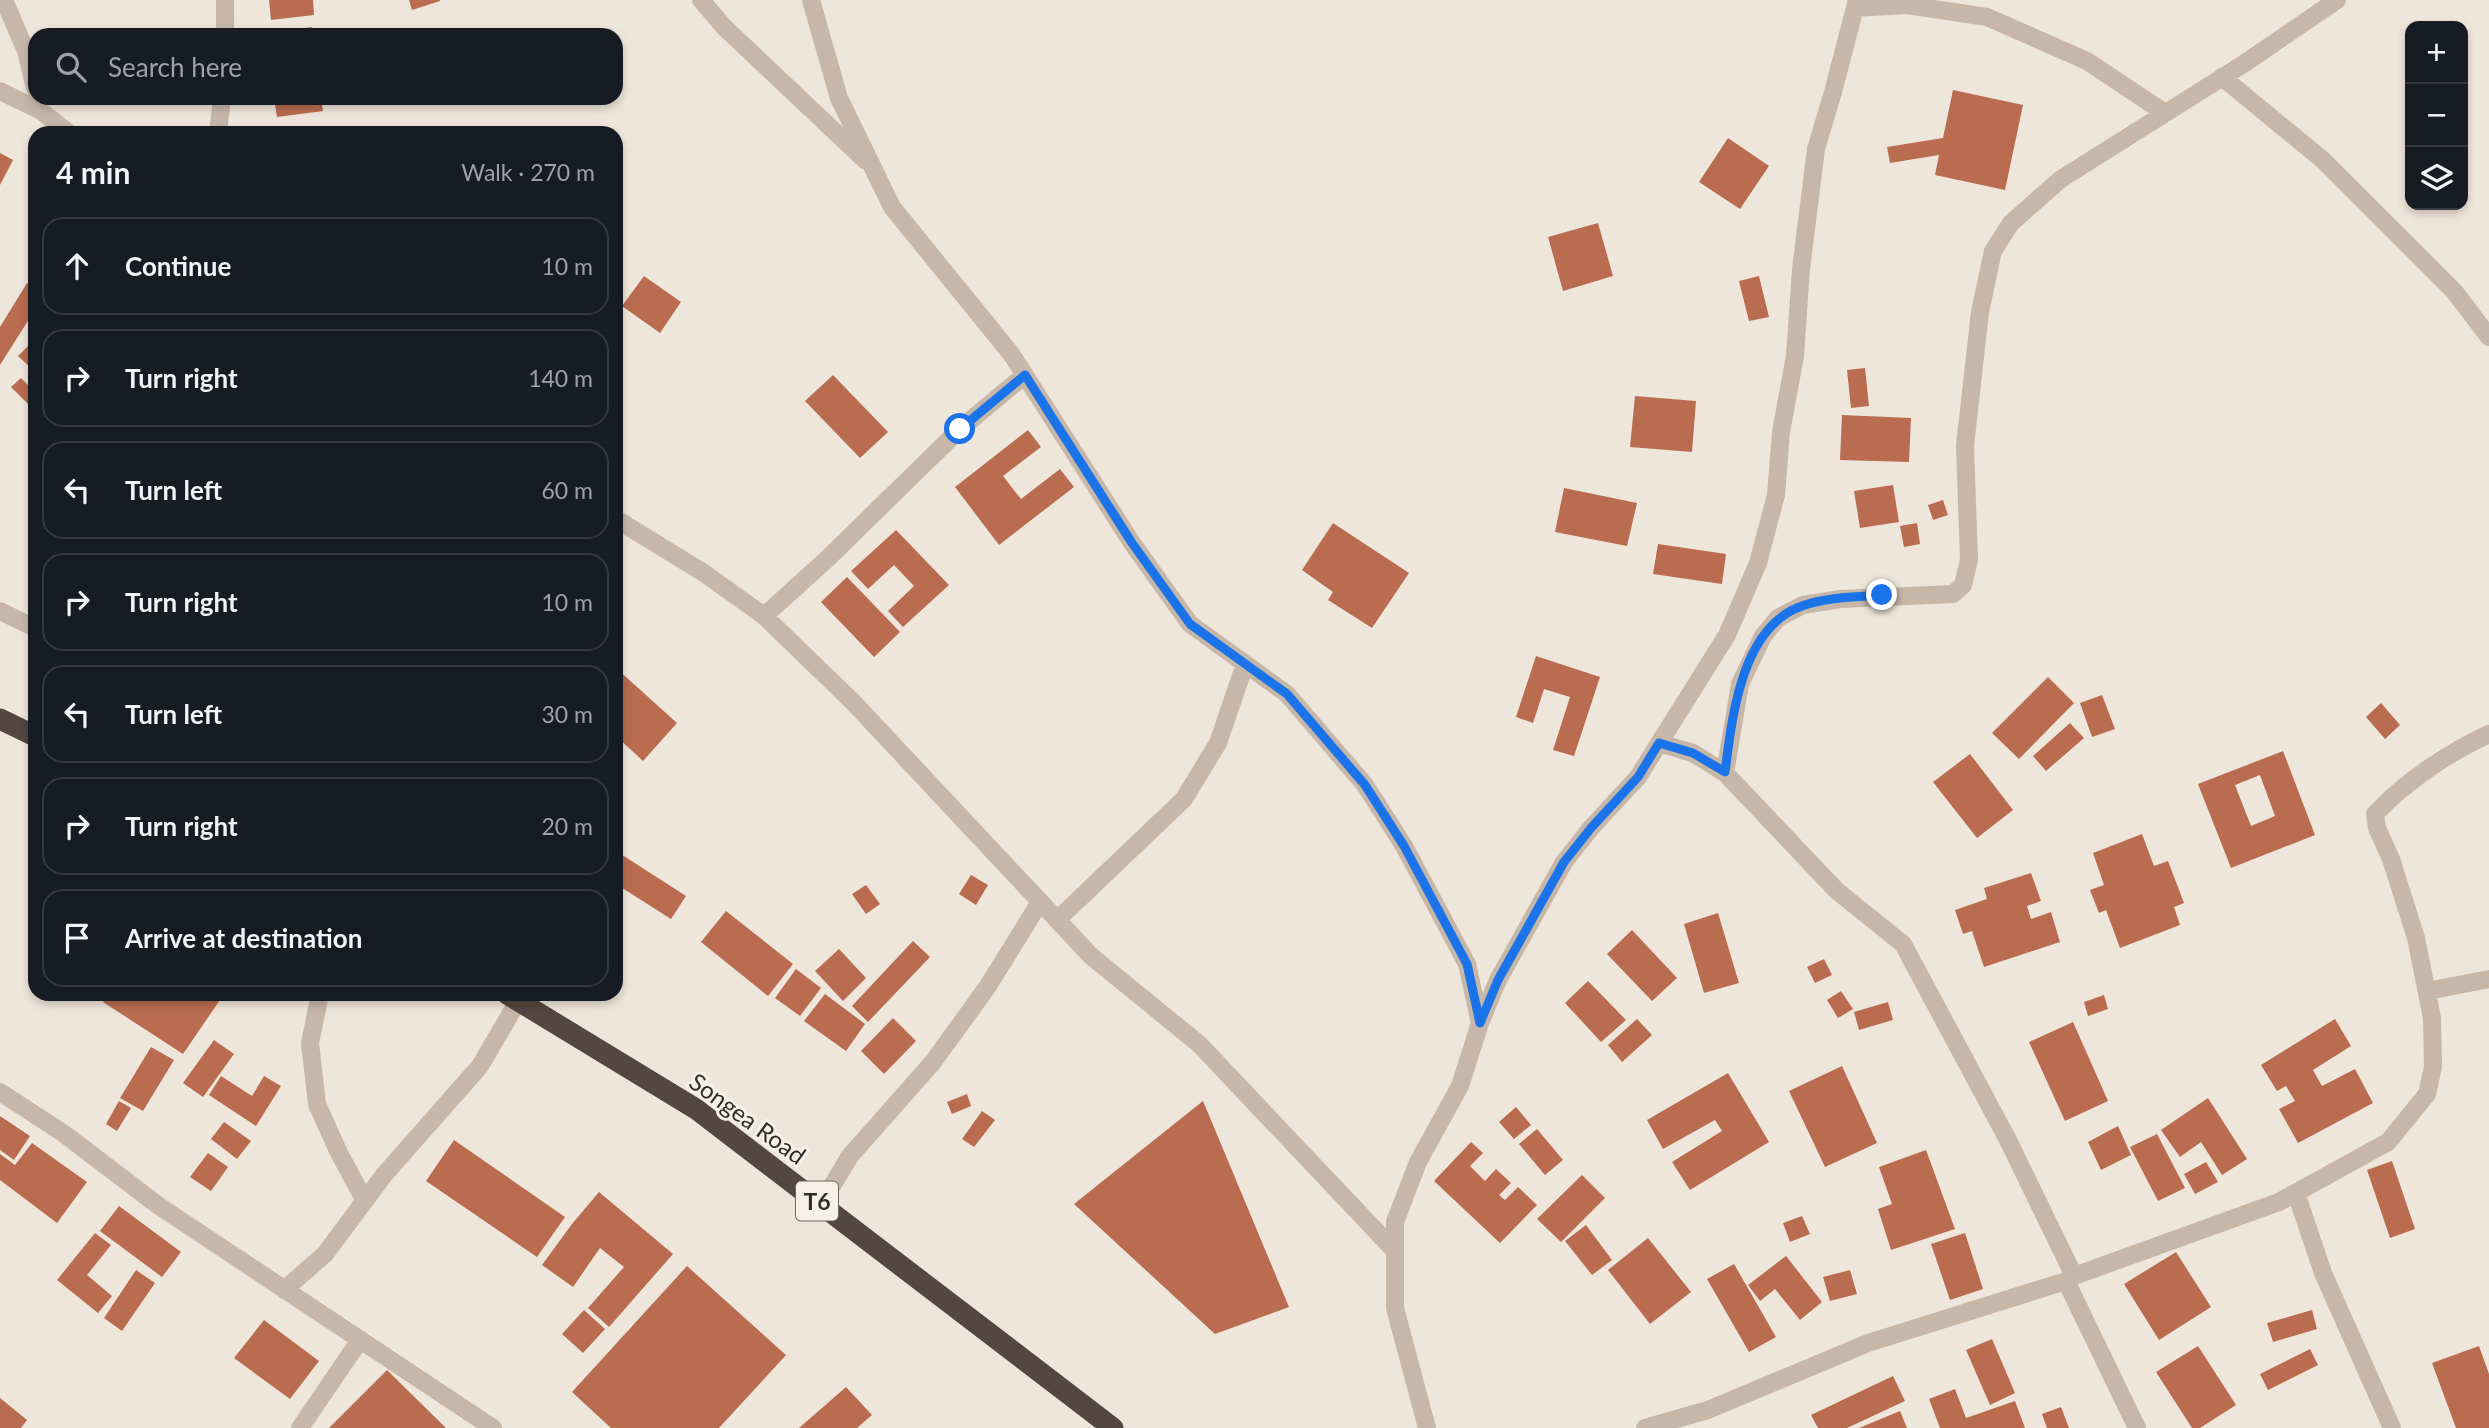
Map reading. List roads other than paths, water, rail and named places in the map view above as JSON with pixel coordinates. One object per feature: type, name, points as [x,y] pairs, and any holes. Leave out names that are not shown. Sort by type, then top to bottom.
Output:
[{"type":"highway","points":[[0,719],[28,733]]},
{"type":"highway","name":"Songea Road","points":[[520,1001],[696,1109],[1113,1428]]},
{"type":"street","points":[[4,0],[28,59]]},
{"type":"street","points":[[225,0],[225,28]]},
{"type":"street","points":[[701,0],[743,46],[874,168]]},
{"type":"street","points":[[811,0],[839,98],[892,207],[1012,355],[1132,543],[1190,624],[1287,694],[1365,785],[1404,846],[1467,964],[1480,1023]]},
{"type":"street","points":[[1725,772],[1740,684],[1763,636],[1777,618],[1803,605],[1882,595],[1953,594],[1963,585],[1969,561],[1965,446],[1980,312],[1993,251],[2011,223],[2061,179],[2337,0]]},
{"type":"street","points":[[1427,1428],[1395,1308],[1395,1222],[1418,1162],[1460,1086],[1480,1023],[1498,980],[1564,862],[1638,777],[1727,635],[1758,563],[1776,495],[1781,432],[1795,356],[1801,270],[1816,149],[1856,4],[1908,5],[1987,17],[2087,61],[2165,113]]},
{"type":"street","points":[[2222,77],[2324,161],[2454,290],[2489,337]]},
{"type":"street","points":[[0,91],[28,100]]},
{"type":"street","points":[[40,105],[62,126]]},
{"type":"street","points":[[219,126],[221,105]]},
{"type":"street","points":[[764,616],[890,499],[960,429],[1025,375]]},
{"type":"street","points":[[623,523],[704,573],[764,616],[853,702],[1091,956],[1199,1044],[1395,1251]]},
{"type":"street","points":[[0,611],[28,625]]},
{"type":"street","points":[[1057,919],[1184,799],[1218,743],[1245,664]]},
{"type":"street","points":[[1645,1428],[1708,1410],[1868,1343],[2070,1279],[2266,1207],[2388,1142],[2427,1094],[2433,1067],[2432,1018],[2416,937],[2391,859],[2376,828],[2375,814],[2396,792],[2470,743],[2489,734]]},
{"type":"street","points":[[1659,743],[1693,753],[1725,772],[1837,891],[1903,944],[2008,1140],[2137,1428]]},
{"type":"street","points":[[821,1204],[850,1156],[933,1062],[988,986],[1040,902]]},
{"type":"street","points":[[2427,991],[2489,979]]},
{"type":"street","points":[[319,1001],[310,1043],[317,1104],[365,1201]]},
{"type":"street","points":[[284,1290],[325,1254],[384,1175],[480,1066],[511,1001]]},
{"type":"street","points":[[0,1092],[63,1133],[159,1206],[493,1428]]},
{"type":"street","points":[[2296,1193],[2323,1273],[2392,1428]]},
{"type":"street","points":[[300,1428],[360,1340]]}]
